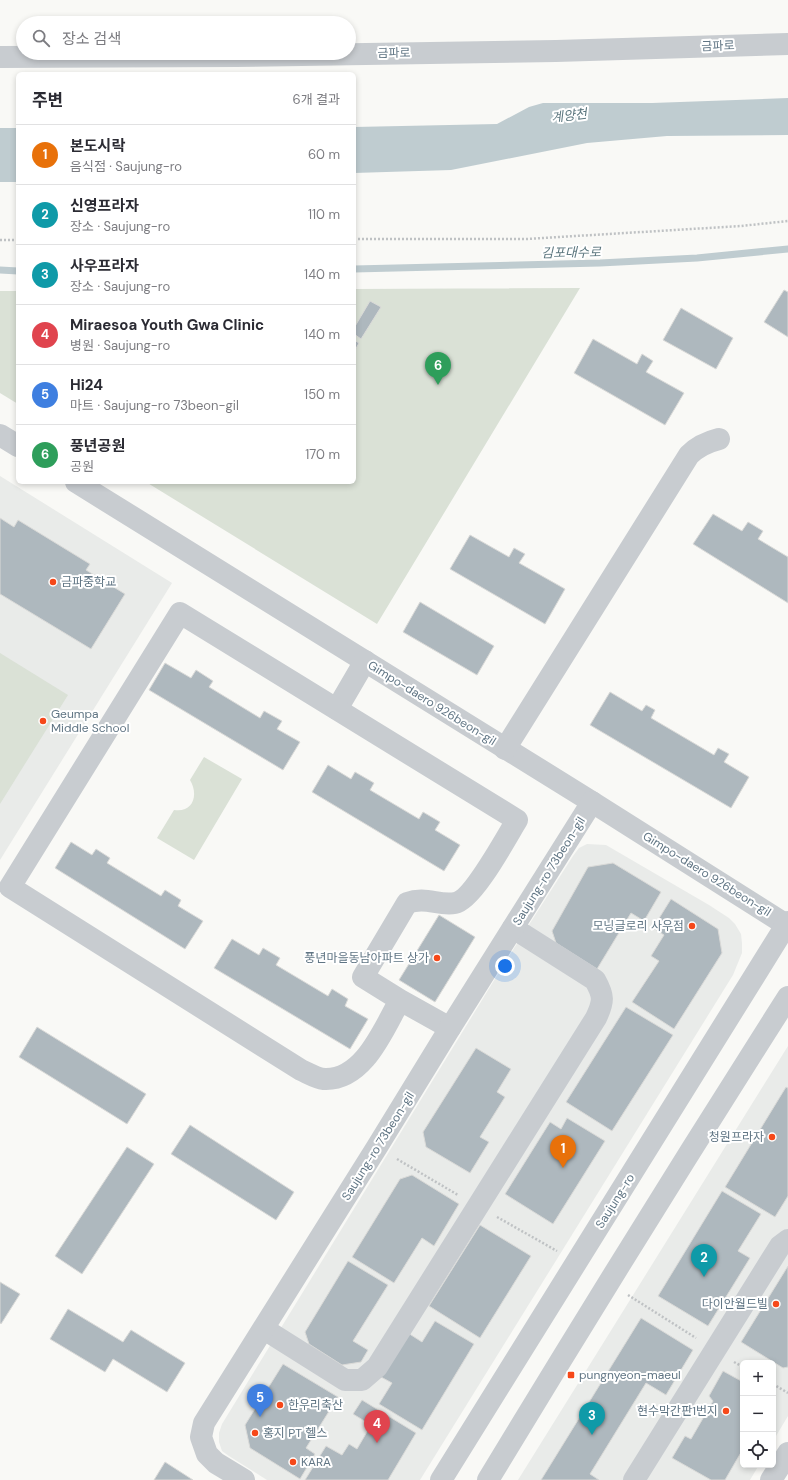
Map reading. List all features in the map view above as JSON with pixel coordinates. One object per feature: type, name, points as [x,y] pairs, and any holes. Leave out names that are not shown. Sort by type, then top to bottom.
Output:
[{"type":"street","name":"금파로","points":[[356,54],[556,51],[788,44]]},
{"type":"street","name":"금파로","points":[[0,57],[16,57]]},
{"type":"street","points":[[0,435],[16,445]]},
{"type":"street","points":[[505,749],[689,455],[695,448],[719,439]]},
{"type":"street","name":"Gimpo-daero 926beon-gil","points":[[79,484],[788,924]]},
{"type":"street","points":[[400,1000],[370,1053],[357,1068],[344,1075],[323,1079],[301,1070],[10,887],[180,613],[517,820],[478,883],[461,902],[447,903],[422,899],[407,903],[363,977],[450,1028]]},
{"type":"street","points":[[337,709],[365,661]]},
{"type":"street","name":"Saujung-ro 73beon-gil","points":[[244,1480],[216,1463],[207,1454],[201,1437],[204,1423],[378,1147],[450,1028],[592,802]]},
{"type":"street","name":"Saujung-ro","points":[[441,1480],[788,924]]},
{"type":"street","points":[[264,1329],[345,1380],[362,1380],[377,1367],[596,1018],[602,1006],[602,992],[595,980],[513,928]]},
{"type":"street","points":[[488,1480],[572,1341],[788,997]]},
{"type":"street","points":[[634,1480],[776,1252],[780,1246],[788,1240]]},
{"type":"street","points":[[771,1480],[788,1453]]},
{"type":"path","points":[[356,239],[526,239],[741,226],[788,221]]},
{"type":"path","points":[[0,240],[16,240]]},
{"type":"path","points":[[776,1386],[788,1393]]},
{"type":"shaded area","points":[[580,288],[377,624],[149,484],[356,484],[356,289]]},
{"type":"shaded area","points":[[0,291],[16,291],[16,403],[0,393]]},
{"type":"shaded area","name":"Geumpa Middle School","points":[[0,476],[172,583],[0,860]]},
{"type":"shaded area","points":[[0,653],[68,695],[0,804]]},
{"type":"shaded area","points":[[204,757],[242,779],[194,860],[157,838],[174,810],[186,809],[190,806],[194,797],[194,791],[190,780]]},
{"type":"shaded area","points":[[587,844],[606,845],[729,918],[741,934],[742,943],[742,953],[733,975],[420,1480],[267,1480],[222,1451],[219,1442],[219,1433],[222,1424],[509,956],[573,856],[579,848]]},
{"type":"shaded area","points":[[788,1046],[788,1416],[776,1436],[776,1360],[740,1360],[740,1468],[757,1468],[750,1480],[518,1480]]},
{"type":"water","name":"계양천","points":[[788,98],[788,135],[667,136],[587,143],[451,170],[356,173],[356,127],[497,124],[529,107],[543,103],[652,103]]},
{"type":"water","points":[[0,128],[16,128],[16,182],[0,182]]},
{"type":"building","points":[[784,290],[788,292],[788,337],[764,322]]},
{"type":"building","points":[[370,301],[381,307],[361,339],[356,335],[356,325]]},
{"type":"building","points":[[681,308],[733,338],[716,369],[663,340]]},
{"type":"building","points":[[593,339],[637,364],[642,354],[653,361],[646,372],[684,393],[665,425],[574,373]]},
{"type":"building","points":[[356,341],[359,343],[356,348]]},
{"type":"building","points":[[713,514],[742,531],[748,522],[763,531],[758,539],[788,557],[788,603],[693,544]]},
{"type":"building","name":"금파중학교","points":[[0,518],[14,527],[18,520],[90,564],[86,570],[125,594],[91,649],[0,594]]},
{"type":"building","points":[[470,535],[509,557],[514,548],[525,554],[519,563],[565,589],[545,624],[450,569]]},
{"type":"building","points":[[420,602],[494,646],[477,675],[403,632]]},
{"type":"building","points":[[165,663],[191,678],[196,670],[213,681],[209,687],[260,718],[264,711],[282,721],[277,729],[300,742],[283,770],[149,690]]},
{"type":"building","points":[[610,692],[642,711],[646,705],[655,710],[651,718],[714,755],[718,748],[729,754],[724,762],[749,777],[731,808],[590,725]]},
{"type":"building","points":[[328,765],[351,779],[355,772],[374,783],[370,790],[419,819],[423,812],[440,822],[435,830],[460,845],[444,871],[312,792]]},
{"type":"building","points":[[71,842],[92,855],[96,849],[110,858],[107,863],[161,896],[165,890],[181,900],[178,906],[203,921],[185,949],[55,868]]},
{"type":"building","points":[[613,863],[661,892],[644,921],[631,913],[597,969],[556,943],[552,931],[588,867]]},
{"type":"building","points":[[671,899],[718,929],[722,953],[674,1029],[632,1002],[659,961],[651,956],[664,935],[653,928]]},
{"type":"building","name":"풍년마을동남아파트 상가","points":[[439,915],[475,937],[435,1002],[399,980]]},
{"type":"building","points":[[232,939],[259,955],[263,948],[280,958],[276,965],[328,996],[332,989],[348,999],[345,1006],[368,1019],[350,1049],[214,968]]},
{"type":"building","points":[[626,1007],[673,1035],[612,1131],[566,1102]]},
{"type":"building","points":[[37,1027],[146,1094],[127,1124],[19,1057]]},
{"type":"building","points":[[476,1048],[511,1069],[497,1092],[505,1097],[480,1137],[489,1142],[470,1173],[426,1147],[423,1132]]},
{"type":"building","name":"청원프라자","points":[[786,1087],[788,1088],[788,1196],[775,1217],[725,1187]]},
{"type":"building","points":[[567,1118],[605,1141],[553,1224],[505,1194],[550,1122],[561,1129]]},
{"type":"building","points":[[190,1125],[294,1192],[276,1220],[171,1154]]},
{"type":"building","points":[[127,1147],[154,1164],[82,1274],[55,1256]]},
{"type":"building","points":[[412,1175],[459,1204],[434,1246],[422,1238],[394,1283],[352,1257],[400,1179]]},
{"type":"building","points":[[722,1191],[761,1214],[738,1251],[750,1258],[708,1326],[658,1296]]},
{"type":"building","points":[[480,1225],[531,1256],[480,1338],[429,1306]]},
{"type":"building","points":[[348,1261],[388,1285],[353,1341],[368,1350],[361,1362],[342,1365],[309,1344],[305,1332]]},
{"type":"building","name":"다이안월드빌","points":[[788,1266],[788,1367],[783,1368],[776,1364],[776,1360],[770,1360],[741,1342]]},
{"type":"building","points":[[0,1282],[20,1294],[1,1324],[0,1323]]},
{"type":"building","points":[[68,1309],[123,1342],[131,1330],[185,1363],[167,1392],[113,1359],[105,1372],[50,1339]]},
{"type":"building","points":[[641,1318],[693,1350],[666,1395],[646,1383],[590,1474],[599,1480],[541,1480]]},
{"type":"building","points":[[435,1321],[474,1344],[422,1430],[379,1404],[392,1383],[381,1377],[408,1333],[422,1342]]},
{"type":"building","points":[[283,1364],[338,1397],[306,1448],[315,1454],[300,1479],[250,1448],[245,1425]]},
{"type":"building","points":[[723,1371],[740,1380],[740,1454],[725,1480],[711,1480],[672,1458],[685,1436],[691,1439],[713,1401],[709,1396]]},
{"type":"building","points":[[362,1400],[416,1433],[388,1480],[305,1480],[326,1446],[342,1455],[349,1444],[357,1449],[371,1425],[353,1414]]},
{"type":"building","points":[[165,1462],[193,1480],[154,1480]]},
{"type":"waterway","name":"김포대수로","points":[[356,269],[600,263],[697,258],[788,249]]},
{"type":"waterway","name":"김포대수로","points":[[0,270],[16,271]]},
{"type":"place","name":"풍년공원","points":[[438,385]]},
{"type":"place","name":"금파중학교","points":[[53,582]]},
{"type":"place","name":"Geumpa Middle School","points":[[43,721]]},
{"type":"place","name":"모닝글로리 사우점","points":[[692,926]]},
{"type":"place","name":"풍년마을동남아파트 상가","points":[[437,958]]},
{"type":"place","name":"청원프라자","points":[[772,1137]]},
{"type":"place","name":"본도시락","points":[[563,1168]]},
{"type":"place","name":"신영프라자","points":[[704,1277]]},
{"type":"place","name":"다이안월드빌","points":[[776,1304]]},
{"type":"place","name":"pungnyeon-maeul","points":[[571,1375]]},
{"type":"place","name":"한우리축산","points":[[280,1405]]},
{"type":"place","name":"현수막간판1번지","points":[[726,1411]]},
{"type":"place","name":"Hi24","points":[[260,1417]]},
{"type":"place","name":"홍지 PT 헬스","points":[[255,1433]]},
{"type":"place","name":"사우프라자","points":[[592,1435]]},
{"type":"place","name":"Miraesoa Youth Gwa Clinic","points":[[377,1443]]},
{"type":"place","name":"KARA","points":[[293,1462]]}]
